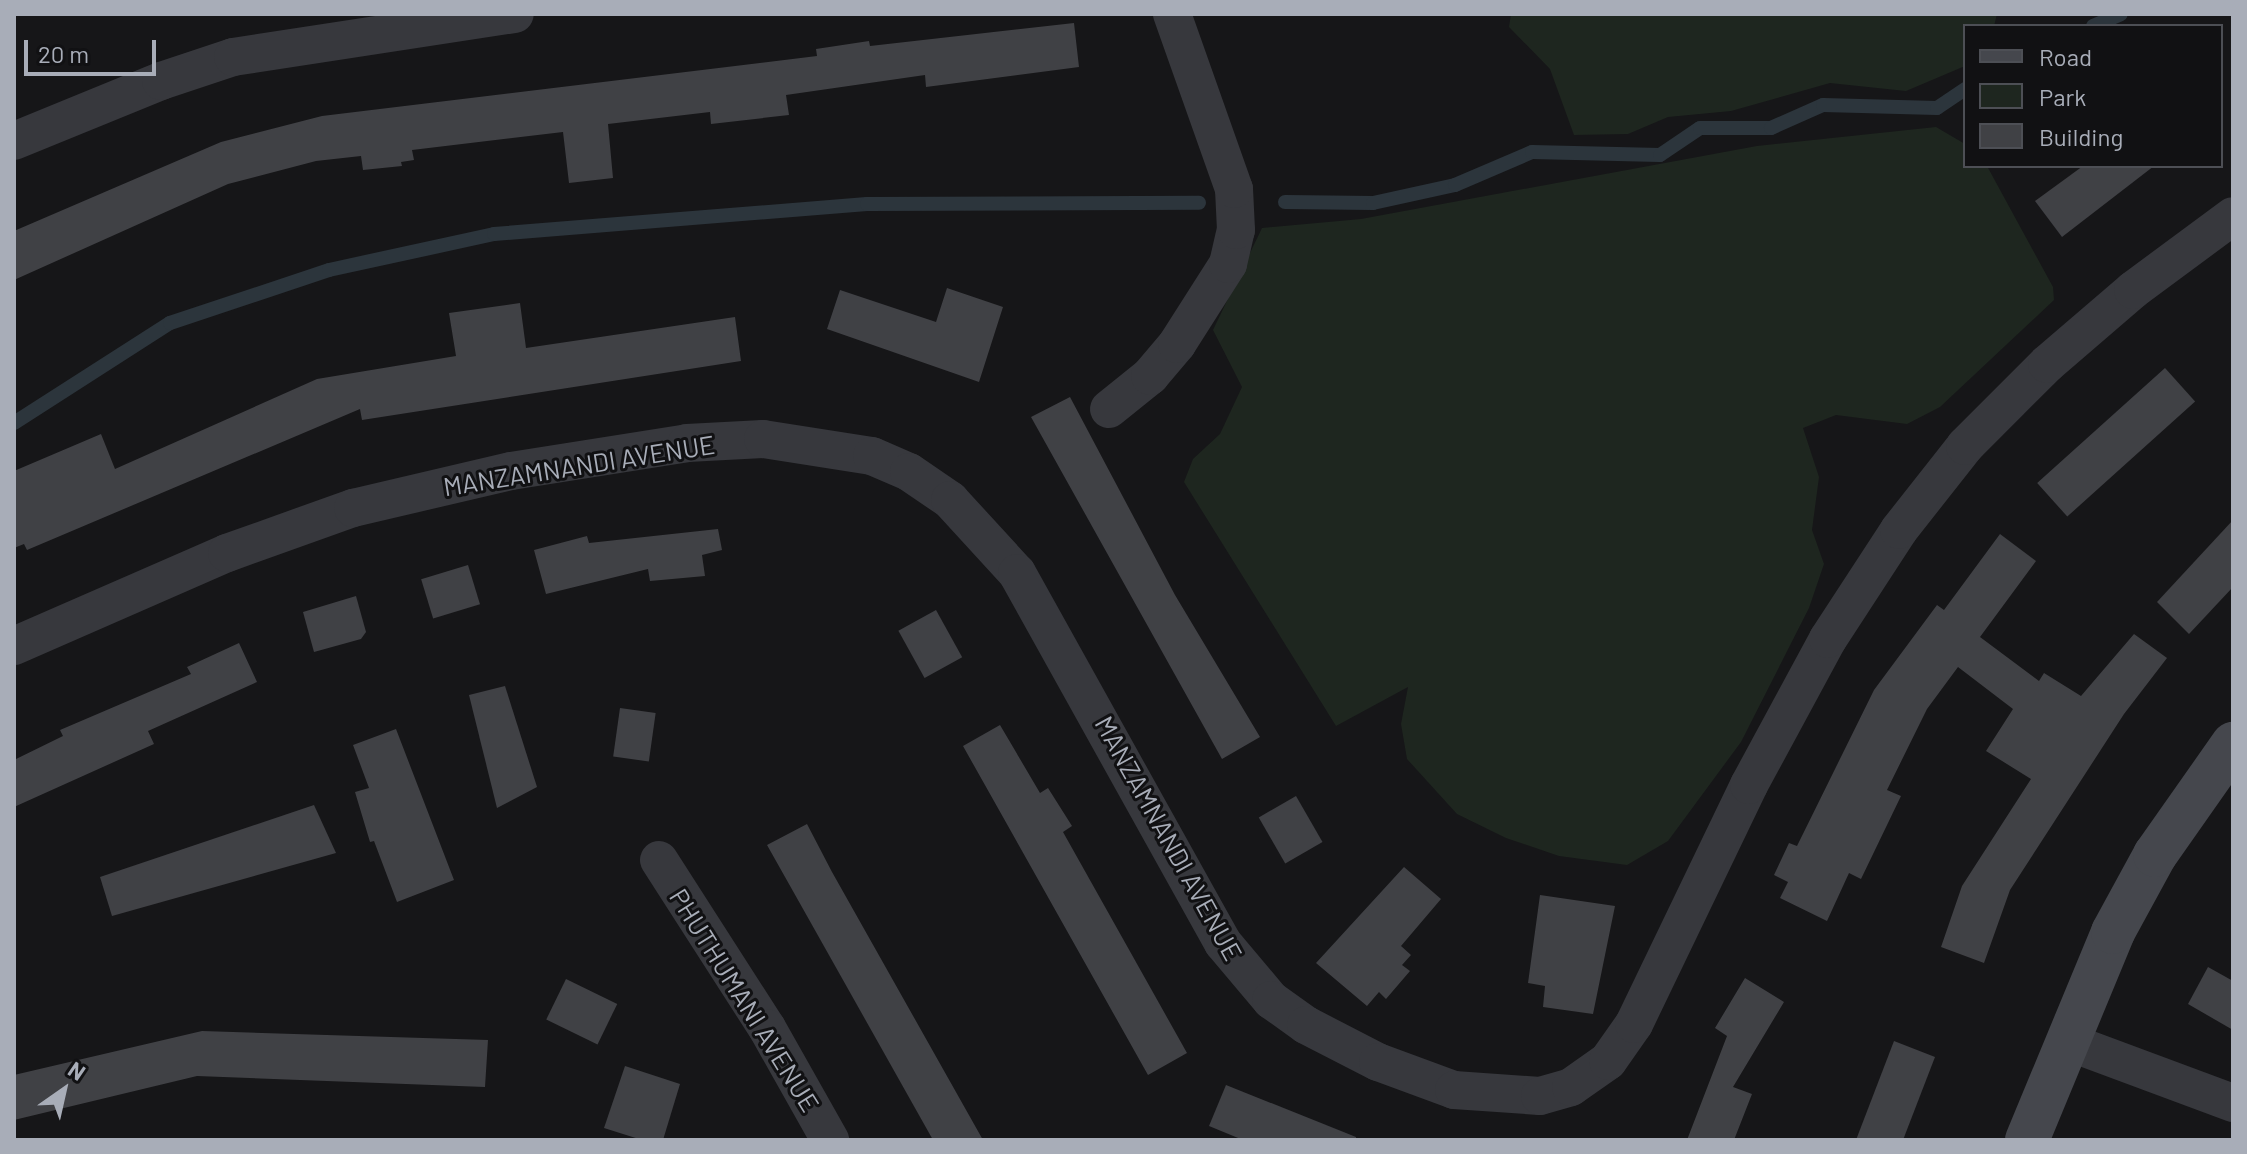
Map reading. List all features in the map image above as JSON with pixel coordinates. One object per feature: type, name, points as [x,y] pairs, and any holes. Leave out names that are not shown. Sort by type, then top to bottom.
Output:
[{"type":"street","points":[[14,141],[161,81],[233,57],[515,14]]},
{"type":"street","points":[[1109,409],[1150,376],[1177,344],[1228,264],[1236,230],[1234,189],[1172,14]]},
{"type":"street","name":"MANZAMNANDI AVENUE","points":[[14,646],[227,553],[353,508],[511,471],[687,443],[763,439],[872,456],[950,500],[1017,573],[1223,943],[1271,1000],[1306,1025],[1378,1062],[1454,1090],[1540,1096],[1571,1087],[1608,1061],[1634,1024],[1749,785],[1828,639],[1899,530],[1965,446],[2047,364],[2133,290],[2233,216]]},
{"type":"street","points":[[2027,1140],[2113,932],[2155,855],[2233,744]]},
{"type":"street","name":"PHUTHUMANI AVENUE","points":[[659,860],[767,1028],[830,1140]]},
{"type":"street","points":[[2066,1041],[2233,1103]]},
{"type":"green space","points":[[1511,14],[1997,14],[1994,24],[1963,24],[1963,67],[1906,91],[1830,83],[1731,111],[1668,117],[1628,134],[1574,135],[1550,69],[1509,27]]},
{"type":"green space","points":[[1936,127],[1963,143],[1963,168],[1988,168],[2053,287],[2054,300],[1940,407],[1907,424],[1836,415],[1803,428],[1819,477],[1812,530],[1824,564],[1809,608],[1741,742],[1668,841],[1627,865],[1559,856],[1506,838],[1457,814],[1407,759],[1401,724],[1408,687],[1336,726],[1184,482],[1193,459],[1220,434],[1242,387],[1213,330],[1262,228],[1361,219],[1757,146]]},
{"type":"building","points":[[1074,23],[1079,67],[926,87],[925,75],[786,95],[789,115],[711,124],[710,112],[608,124],[613,178],[569,183],[563,132],[412,150],[414,160],[401,162],[402,166],[363,170],[361,156],[316,161],[228,184],[14,280],[14,231],[221,142],[322,116],[817,56],[816,49],[869,41],[870,46]]},
{"type":"building","points":[[2080,168],[2151,168],[2062,237],[2035,201]]},
{"type":"building","points":[[947,288],[1003,307],[979,382],[827,329],[840,290],[936,322]]},
{"type":"building","points":[[520,303],[526,348],[735,317],[741,361],[362,420],[360,409],[27,550],[24,544],[14,548],[14,471],[101,434],[115,469],[317,379],[456,356],[449,313]]},
{"type":"building","points":[[2165,368],[2195,401],[2067,517],[2037,483]]},
{"type":"building","points":[[1070,397],[1175,595],[1260,737],[1222,759],[1031,417]]},
{"type":"building","points":[[2233,520],[2233,587],[2189,634],[2157,602]]},
{"type":"building","points":[[718,529],[722,550],[702,555],[705,576],[650,581],[648,569],[546,594],[534,550],[587,536],[589,543]]},
{"type":"building","points":[[2000,534],[2036,561],[1980,637],[2039,681],[2044,673],[2081,696],[2134,634],[2167,658],[2124,714],[2010,890],[1984,963],[1941,947],[1962,886],[2031,779],[1986,751],[2013,709],[1958,667],[1927,709],[1887,790],[1901,796],[1861,879],[1849,873],[1827,921],[1780,898],[1788,882],[1774,875],[1789,843],[1797,846],[1874,690],[1937,605],[1944,610]]},
{"type":"building","points":[[468,565],[480,604],[433,619],[421,579]]},
{"type":"building","points":[[356,596],[366,632],[361,639],[314,652],[303,612]]},
{"type":"building","points":[[936,610],[962,657],[925,678],[898,631]]},
{"type":"building","points":[[239,643],[257,682],[148,731],[154,744],[14,807],[14,760],[63,736],[60,730],[191,674],[187,667]]},
{"type":"building","points":[[505,686],[537,787],[497,808],[469,695]]},
{"type":"building","points":[[620,708],[656,713],[649,762],[613,757]]},
{"type":"building","points":[[1000,725],[1040,793],[1048,788],[1072,826],[1063,832],[1187,1053],[1148,1075],[963,746]]},
{"type":"building","points":[[396,729],[454,880],[397,902],[374,841],[370,842],[355,792],[369,788],[353,745]]},
{"type":"building","points":[[1296,796],[1322,842],[1285,863],[1259,817]]},
{"type":"building","points":[[314,805],[336,853],[112,916],[100,877]]},
{"type":"building","points":[[807,824],[983,1140],[933,1140],[767,845]]},
{"type":"building","points":[[1404,867],[1441,899],[1401,946],[1411,955],[1402,965],[1410,971],[1386,999],[1379,992],[1367,1006],[1316,963]]},
{"type":"building","points":[[1540,895],[1615,906],[1593,1014],[1543,1007],[1545,986],[1528,983]]},
{"type":"building","points":[[2208,967],[2233,981],[2233,1030],[2188,1004]]},
{"type":"building","points":[[1745,978],[1784,1002],[1733,1087],[1752,1094],[1734,1140],[1687,1140],[1727,1036],[1715,1028]]},
{"type":"building","points":[[566,979],[617,1004],[598,1044],[546,1019]]},
{"type":"building","points":[[202,1031],[488,1040],[485,1087],[197,1076],[14,1120],[14,1075]]},
{"type":"building","points":[[1894,1041],[1935,1057],[1903,1140],[1856,1140]]},
{"type":"building","points":[[625,1066],[680,1084],[663,1140],[642,1140],[604,1128]]},
{"type":"building","points":[[1226,1085],[1356,1137],[1356,1140],[1243,1140],[1209,1126]]},
{"type":"waterway","points":[[2098,24],[2121,14]]},
{"type":"waterway","points":[[1285,202],[1373,203],[1455,185],[1532,152],[1660,155],[1700,128],[1771,128],[1823,105],[1937,108],[1963,90]]},
{"type":"waterway","points":[[14,423],[170,323],[329,270],[494,234],[867,204],[1199,203]]}]
